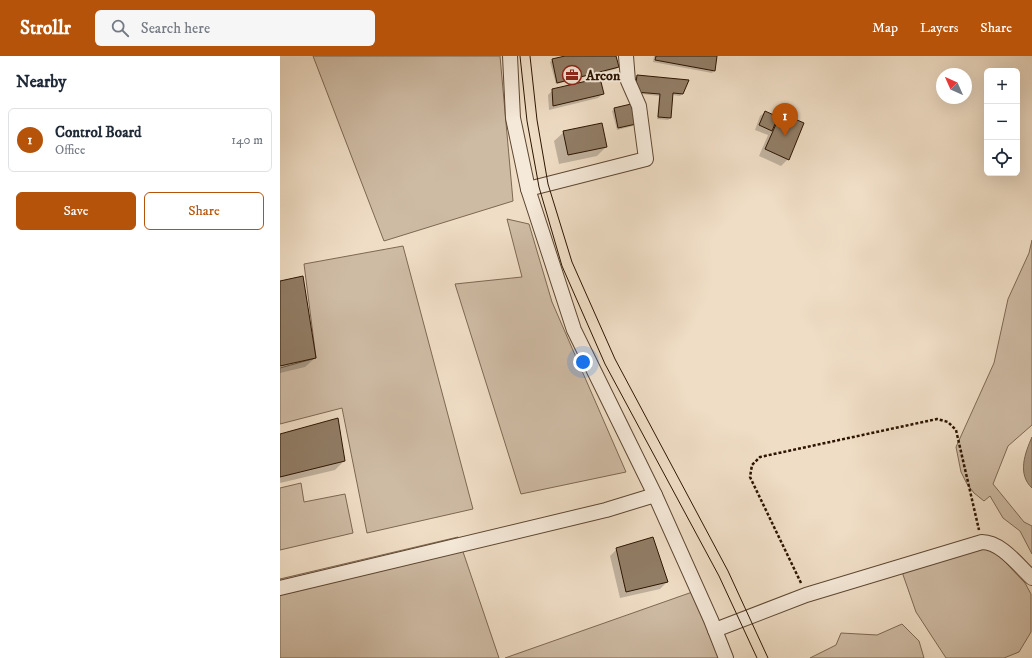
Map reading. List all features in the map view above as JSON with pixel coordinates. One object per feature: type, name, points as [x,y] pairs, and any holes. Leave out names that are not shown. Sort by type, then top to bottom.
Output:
[{"type":"street","points":[[510,56],[513,118],[528,189],[574,330],[655,495],[726,658]]},
{"type":"street","points":[[528,189],[646,159],[639,106],[628,81],[626,56]]},
{"type":"street","points":[[280,588],[606,510],[655,495]]},
{"type":"street","points":[[715,630],[806,595],[982,542],[990,542],[998,546],[1032,578]]},
{"type":"path","points":[[806,595],[750,477],[752,465],[760,457],[937,419],[948,422],[956,430],[982,542]]},
{"type":"shaded area","points":[[313,56],[500,56],[513,201],[384,241]]},
{"type":"shaded area","points":[[507,219],[529,224],[552,302],[626,472],[521,494],[455,284],[522,277]]},
{"type":"shaded area","points":[[1032,240],[1032,425],[1008,446],[993,484],[1024,522],[1032,526],[1032,554],[1020,531],[1003,518],[990,496],[984,501],[974,493],[967,484],[961,472],[956,447],[994,363],[1008,299],[1029,253]]},
{"type":"shaded area","points":[[403,246],[473,509],[367,533],[342,408],[280,424],[280,368],[316,358],[304,264]]},
{"type":"shaded area","points":[[1032,437],[1032,488],[1027,482],[1025,476],[1024,463]]},
{"type":"shaded area","points":[[301,483],[304,502],[345,494],[353,533],[280,550],[280,488]]},
{"type":"shaded area","points":[[458,537],[499,658],[280,658],[280,579]]},
{"type":"shaded area","points":[[990,546],[1025,583],[1031,594],[1031,632],[1019,652],[1004,658],[946,658],[916,612],[901,569]]},
{"type":"shaded area","points":[[698,590],[721,658],[505,658]]},
{"type":"shaded area","points":[[902,624],[919,641],[924,658],[810,658],[836,645],[841,633],[877,635]]},
{"type":"building","name":"Arcon","points":[[565,56],[616,56],[619,67],[557,83],[552,59]]},
{"type":"building","points":[[656,56],[717,56],[715,71],[655,60]]},
{"type":"building","points":[[637,75],[689,80],[683,94],[673,93],[671,118],[658,117],[660,94],[635,92]]},
{"type":"building","points":[[600,78],[604,94],[553,106],[552,89]]},
{"type":"building","points":[[631,104],[636,124],[618,128],[614,108]]},
{"type":"building","points":[[765,111],[778,117],[772,131],[759,125]]},
{"type":"building","points":[[781,113],[804,123],[789,160],[765,149]]},
{"type":"building","points":[[602,123],[607,147],[568,155],[563,131]]},
{"type":"building","points":[[303,276],[316,358],[280,366],[280,281]]},
{"type":"building","points":[[338,418],[345,461],[280,477],[280,434]]},
{"type":"building","points":[[653,537],[668,582],[626,592],[616,548]]},
{"type":"tram line","points":[[520,56],[527,121],[539,187],[562,266],[605,364],[719,576],[757,658]]},
{"type":"tram line","points":[[530,56],[537,120],[548,184],[572,262],[615,359],[728,571],[768,658]]},
{"type":"place","name":"Arcon","points":[[572,75]]},
{"type":"place","name":"Control Board","points":[[785,136]]}]
